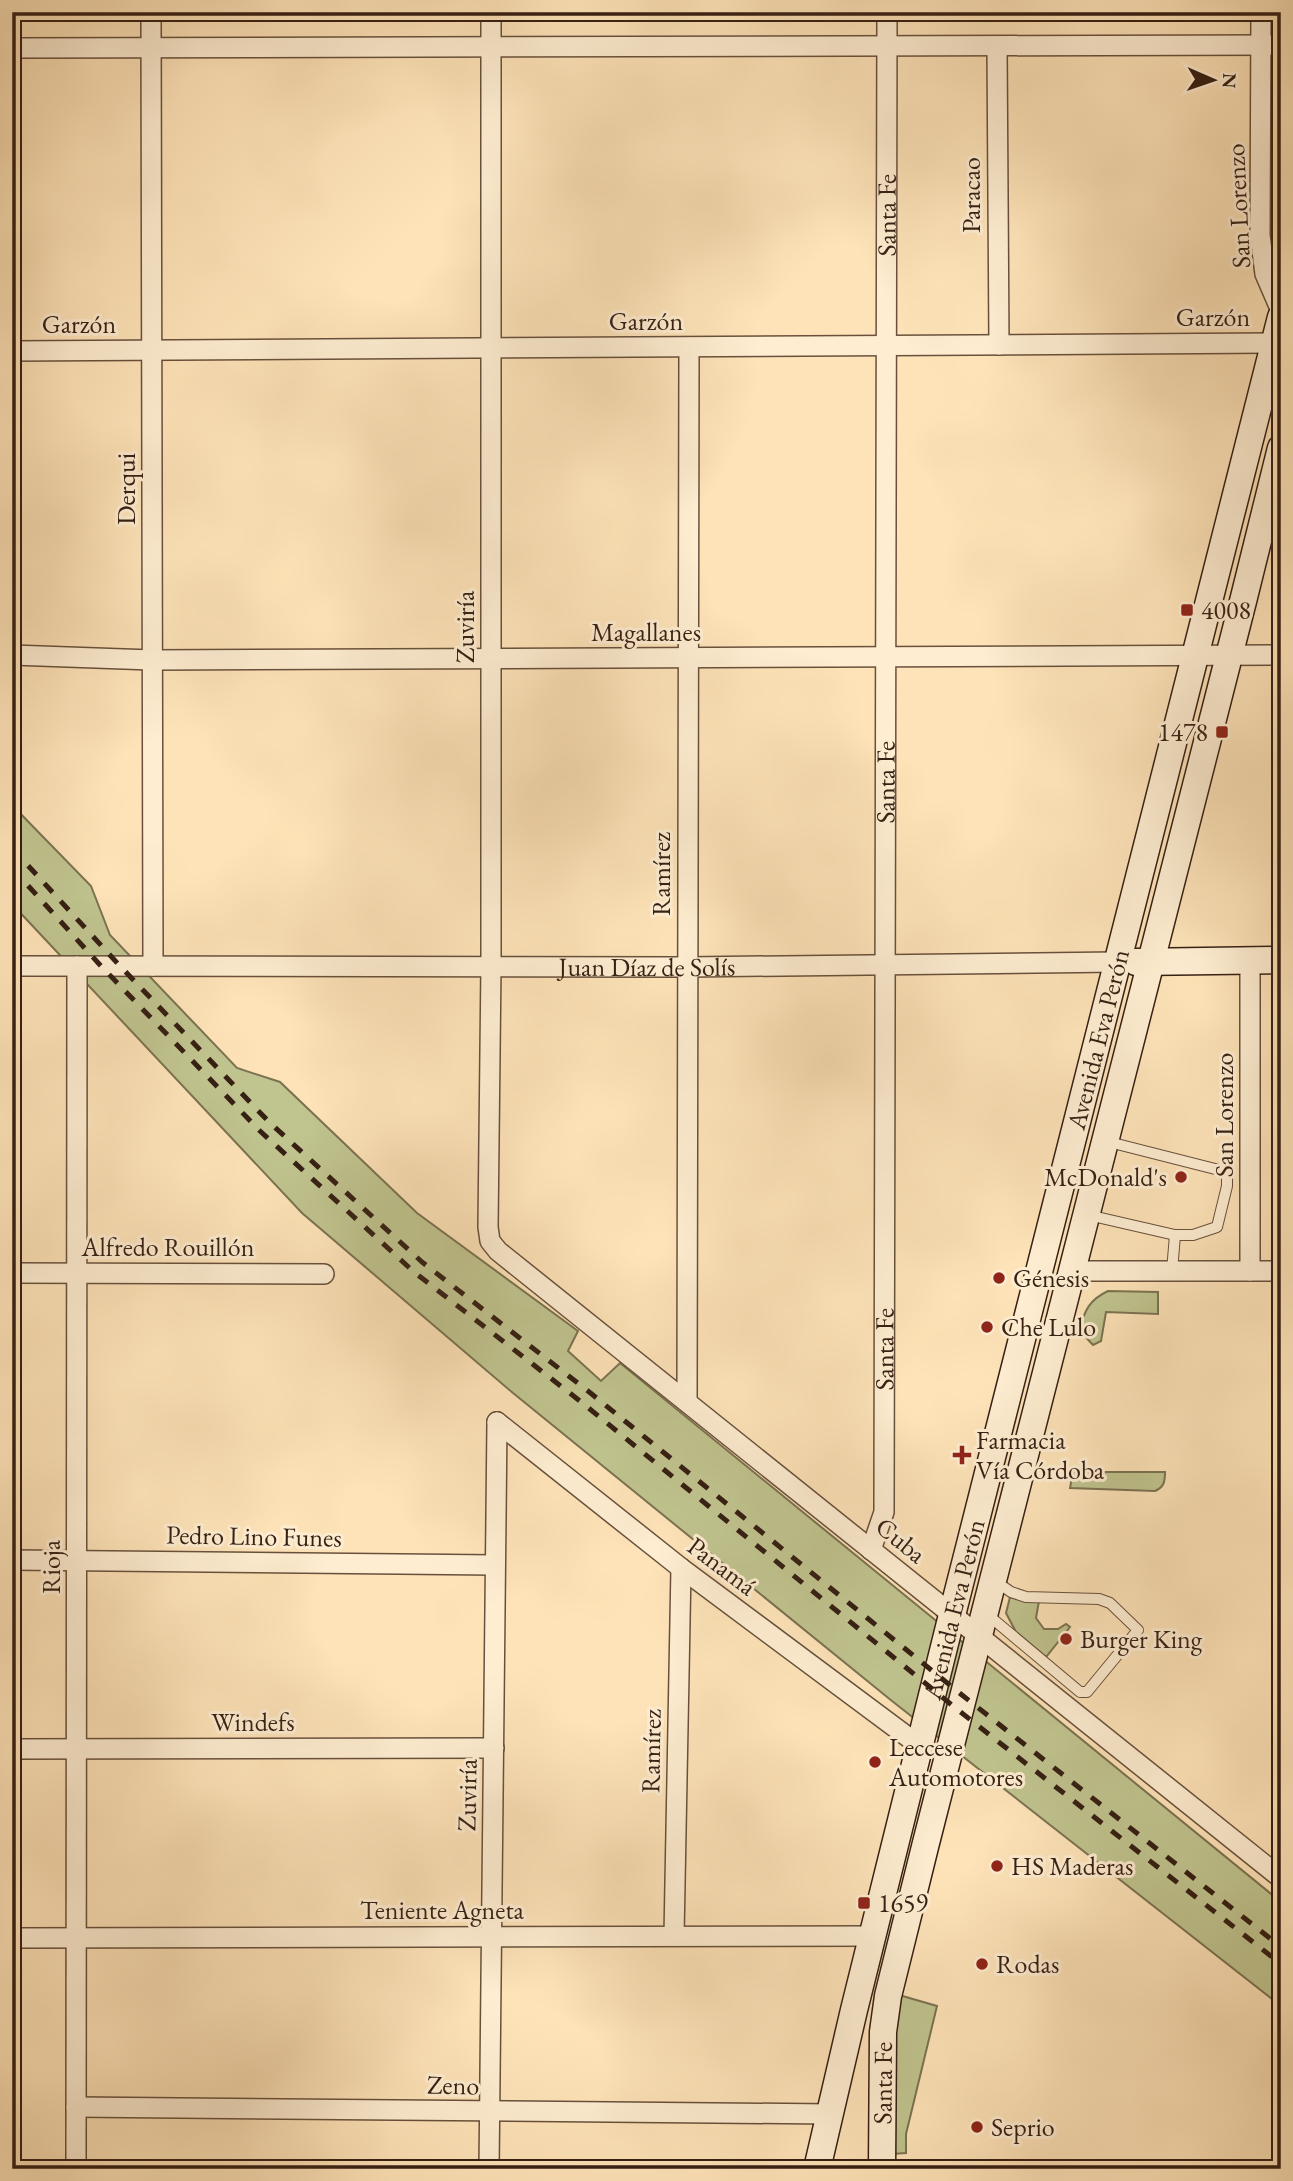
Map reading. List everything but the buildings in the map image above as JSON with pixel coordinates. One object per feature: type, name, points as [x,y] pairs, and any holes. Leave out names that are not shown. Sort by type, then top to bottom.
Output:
[{"type":"main road","name":"Avenida Eva Perón","points":[[817,2169],[952,1615],[1279,334]]},
{"type":"main road","name":"Avenida Eva Perón","points":[[888,1996],[980,1623],[1152,962],[1281,448]]},
{"type":"main road","name":"Juan Díaz de Solís","points":[[1118,962],[1281,960]]},
{"type":"main road","name":"Santa Fe","points":[[882,2169],[883,2032],[888,1996]]},
{"type":"street","name":"Derqui","points":[[151,12],[153,966]]},
{"type":"street","name":"Zuviría","points":[[490,1241],[491,12]]},
{"type":"street","name":"Santa Fe","points":[[871,1550],[884,1512],[887,12]]},
{"type":"street","name":"San Lorenzo","points":[[1261,12],[1260,235],[1265,274],[1281,311]]},
{"type":"street","points":[[12,48],[1281,45]]},
{"type":"street","name":"Paracao","points":[[997,46],[999,345]]},
{"type":"street","name":"Garzón","points":[[12,351],[999,345],[1279,334]]},
{"type":"street","name":"Ramírez","points":[[687,1402],[689,347]]},
{"type":"street","name":"Magallanes","points":[[12,655],[152,660],[1281,654]]},
{"type":"street","name":"San Lorenzo","points":[[1250,960],[1250,1271]]},
{"type":"street","name":"Juan Díaz de Solís","points":[[12,966],[688,967],[1118,962]]},
{"type":"street","name":"Rioja","points":[[76,2169],[77,966]]},
{"type":"street","name":"Cuba","points":[[490,1241],[498,1251],[952,1615],[980,1623],[1281,1878]]},
{"type":"street","points":[[1071,1271],[1281,1271]]},
{"type":"street","name":"Alfredo Rouillón","points":[[12,1273],[324,1274]]},
{"type":"street","name":"Zuviría","points":[[489,2169],[497,1422]]},
{"type":"street","name":"Panamá","points":[[497,1422],[681,1568],[920,1746]]},
{"type":"street","name":"Pedro Lino Funes","points":[[12,1560],[495,1565]]},
{"type":"street","name":"Ramírez","points":[[674,1936],[681,1568]]},
{"type":"street","name":"Windefs","points":[[12,1749],[494,1748]]},
{"type":"street","name":"Teniente Agneta","points":[[12,1938],[872,1936]]},
{"type":"street","name":"Zeno","points":[[76,2107],[830,2114]]},
{"type":"lane","points":[[1086,1214],[1175,1235],[1193,1235],[1217,1227],[1227,1186],[1227,1172],[1105,1141]]},
{"type":"lane","points":[[1172,1271],[1175,1235]]},
{"type":"lane","points":[[980,1623],[1080,1692],[1087,1692],[1138,1630],[1110,1603],[1099,1599],[1026,1597],[1011,1592],[992,1578]]},
{"type":"green space","points":[[12,805],[91,886],[110,935],[237,1068],[280,1082],[417,1213],[578,1331],[568,1351],[601,1381],[620,1363],[1281,1902],[1281,2006],[892,1701],[513,1393],[302,1213],[12,904]]},
{"type":"green space","points":[[1108,1291],[1158,1292],[1158,1314],[1106,1312],[1101,1341],[1093,1345],[1079,1330],[1089,1306]]},
{"type":"green space","points":[[1073,1472],[1165,1472],[1165,1476],[1162,1486],[1155,1491],[1070,1488]]},
{"type":"green space","points":[[1010,1597],[1039,1601],[1036,1618],[1044,1629],[1058,1629],[1066,1624],[1070,1627],[1046,1657],[1016,1632],[1006,1613]]},
{"type":"green space","points":[[899,1995],[937,2006],[906,2134],[906,2153],[892,2154],[894,2024]]},
{"type":"railway","points":[[12,848],[269,1122],[422,1262],[588,1391],[962,1695],[1281,1947]]},
{"type":"railway","points":[[12,868],[101,966],[260,1131],[414,1272],[580,1401],[958,1710],[1281,1964]]},
{"type":"place","name":"4008","points":[[1187,610]]},
{"type":"place","name":"1478","points":[[1222,732]]},
{"type":"place","name":"McDonald's","points":[[1181,1177]]},
{"type":"place","name":"Génesis","points":[[999,1278]]},
{"type":"place","name":"Che Lulo","points":[[987,1327]]},
{"type":"place","name":"Farmacia Vía Córdoba","points":[[962,1455]]},
{"type":"place","name":"Burger King","points":[[1066,1639]]},
{"type":"place","name":"Leccese Automotores","points":[[875,1762]]},
{"type":"place","name":"HS Maderas","points":[[997,1866]]},
{"type":"place","name":"1659","points":[[864,1903]]},
{"type":"place","name":"Rodas","points":[[982,1964]]},
{"type":"place","name":"Seprio","points":[[977,2127]]}]
